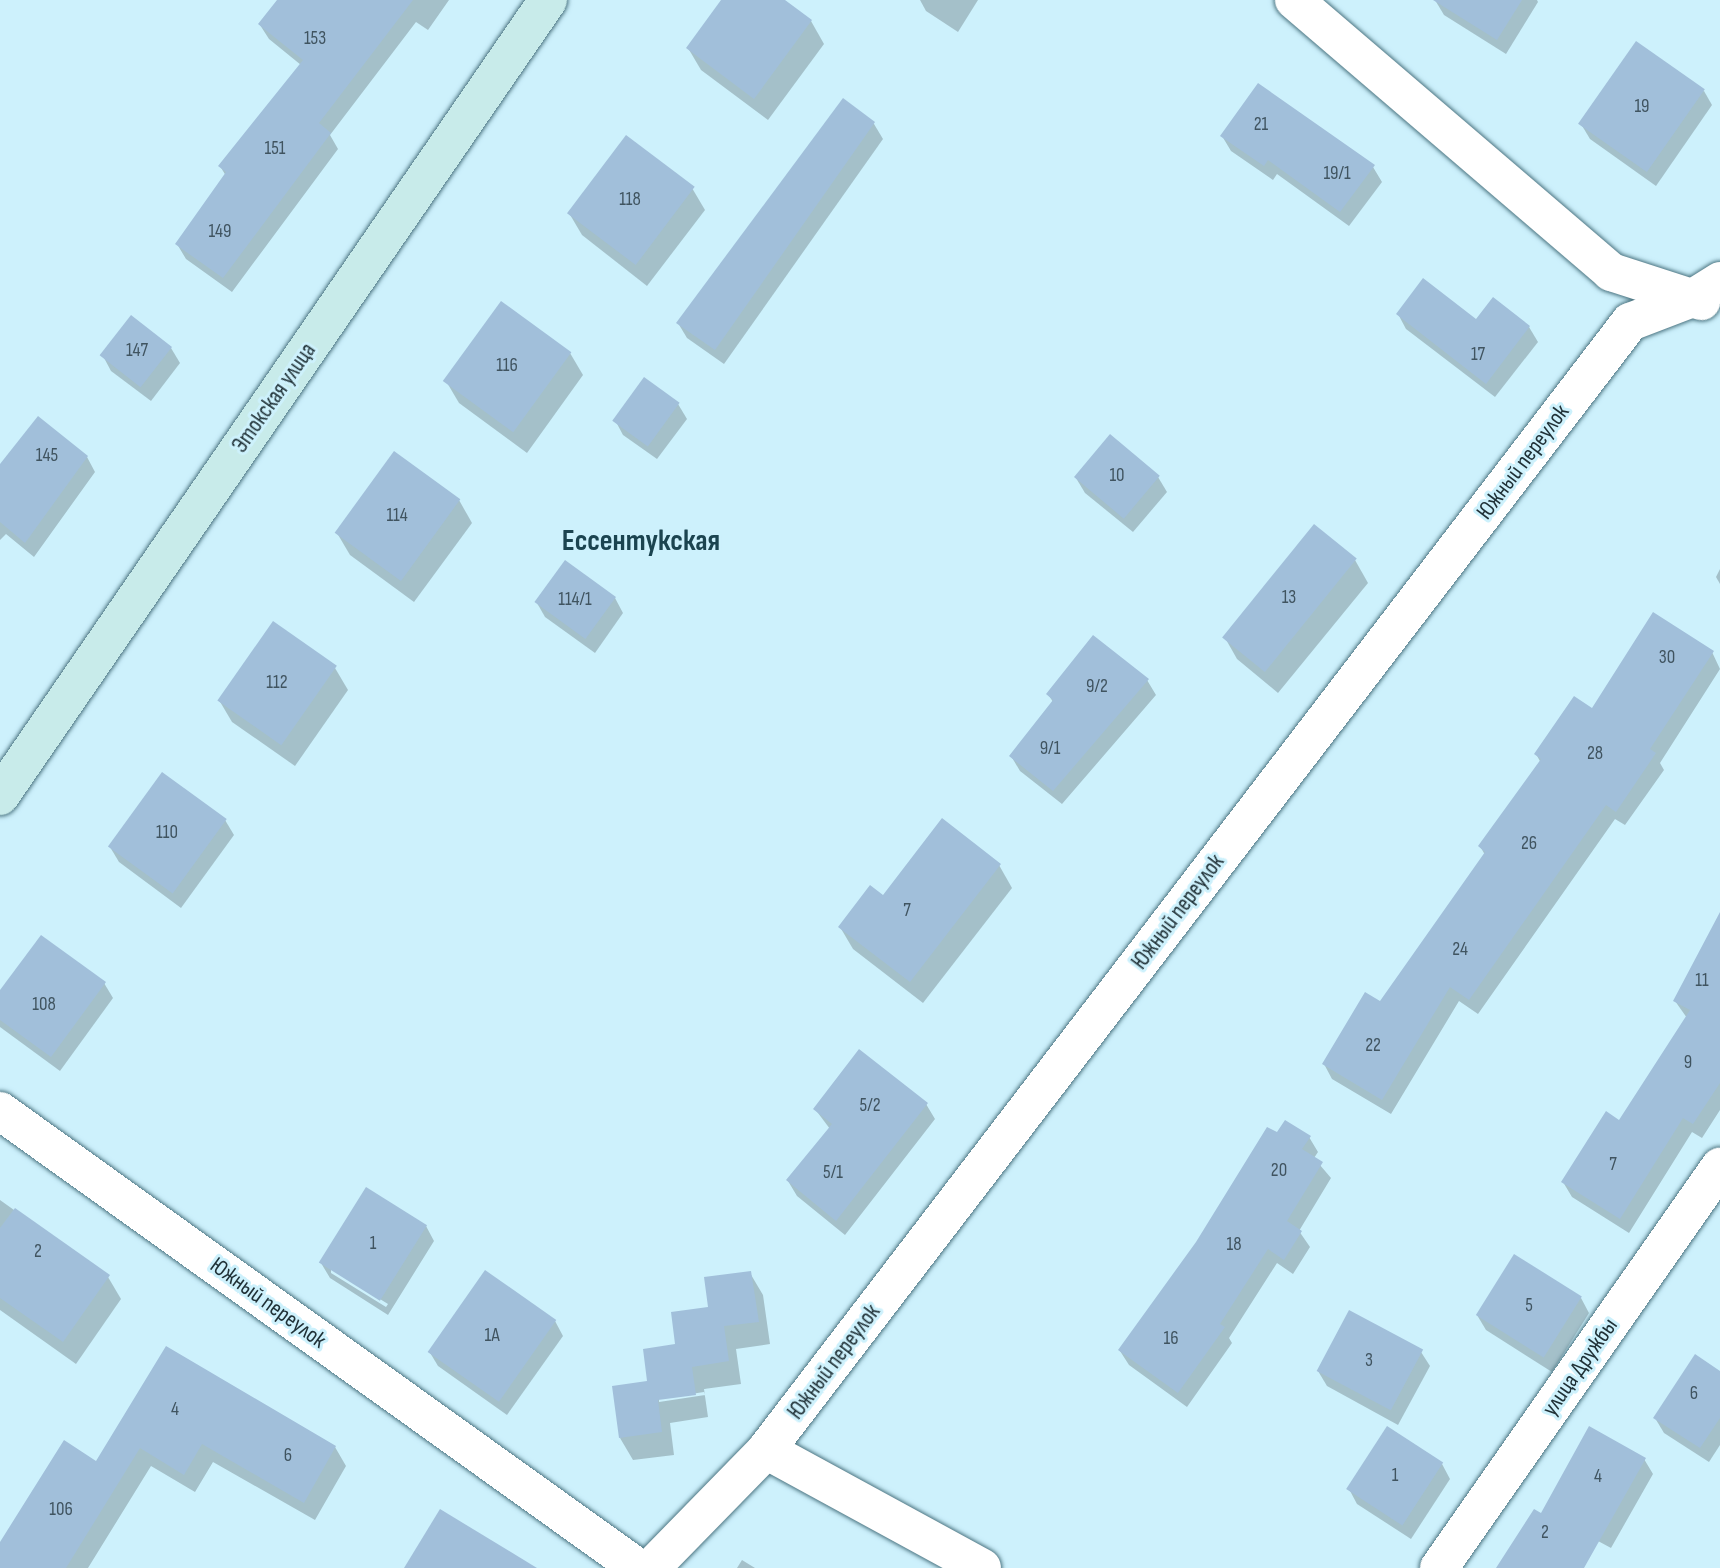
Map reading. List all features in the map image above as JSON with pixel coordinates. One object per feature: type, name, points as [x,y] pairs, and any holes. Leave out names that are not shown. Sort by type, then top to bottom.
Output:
[{"type":"main road","name":"Этокская улица","points":[[0,796],[548,0]]},
{"type":"street","points":[[1294,0],[1611,272],[1711,296]]},
{"type":"street","name":"Южный переулок","points":[[651,1568],[766,1450],[1630,322],[1711,296]]},
{"type":"street","name":"Южный переулок","points":[[0,1111],[638,1568]]},
{"type":"street","name":"улица Дружбы","points":[[1439,1568],[1720,1166]]},
{"type":"street","points":[[766,1450],[982,1568]]},
{"type":"building","points":[[277,0],[413,0],[319,123],[331,133],[223,278],[175,244],[226,172],[218,166],[303,60],[258,24]]},
{"type":"building","points":[[721,0],[785,0],[812,20],[754,99],[686,48]]},
{"type":"building","points":[[1433,0],[1522,0],[1497,40]]},
{"type":"building","points":[[1636,41],[1705,89],[1647,172],[1578,124]]},
{"type":"building","points":[[1258,83],[1375,165],[1340,212],[1268,160],[1264,166],[1220,136]]},
{"type":"building","points":[[843,98],[875,122],[715,350],[676,323]]},
{"type":"building","points":[[626,135],[695,187],[636,265],[567,213]]},
{"type":"building","points":[[1423,278],[1476,319],[1493,297],[1530,326],[1486,384],[1396,314]]},
{"type":"building","points":[[501,301],[571,352],[513,432],[443,381]]},
{"type":"building","points":[[131,315],[172,347],[141,387],[100,355]]},
{"type":"building","points":[[644,377],[680,403],[648,447],[612,421]]},
{"type":"building","points":[[38,416],[88,456],[25,543],[0,522],[0,464]]},
{"type":"building","points":[[1110,434],[1160,476],[1124,519],[1074,477]]},
{"type":"building","points":[[394,451],[460,499],[401,581],[335,533]]},
{"type":"building","points":[[1314,524],[1357,559],[1265,672],[1222,637]]},
{"type":"building","points":[[565,560],[616,597],[585,639],[534,602]]},
{"type":"building","points":[[1653,612],[1714,651],[1650,749],[1656,753],[1616,812],[1606,805],[1469,1000],[1450,987],[1382,1100],[1322,1064],[1365,992],[1380,1001],[1485,852],[1478,846],[1541,759],[1534,754],[1574,696],[1592,708]]},
{"type":"building","points":[[273,621],[337,666],[281,745],[217,700]]},
{"type":"building","points":[[1093,635],[1149,679],[1053,791],[1009,756],[1053,700],[1046,694]]},
{"type":"building","points":[[162,772],[227,819],[173,893],[108,846]]},
{"type":"building","points":[[942,818],[1001,864],[910,982],[838,927],[870,885],[883,895]]},
{"type":"building","points":[[1720,912],[1720,1083],[1693,1124],[1683,1118],[1620,1219],[1561,1182],[1606,1111],[1619,1120],[1690,1010],[1673,1001]]},
{"type":"building","points":[[41,935],[106,982],[51,1057],[0,1020],[0,990]]},
{"type":"building","points":[[859,1049],[928,1103],[836,1221],[786,1180],[832,1124],[813,1109]]},
{"type":"building","points":[[1285,1120],[1311,1136],[1302,1149],[1323,1162],[1287,1221],[1302,1231],[1284,1260],[1268,1249],[1220,1324],[1225,1327],[1178,1393],[1118,1350],[1196,1242],[1267,1127],[1277,1132]]},
{"type":"building","points":[[366,1187],[427,1225],[380,1301],[319,1262]]},
{"type":"building","points":[[15,1208],[110,1275],[63,1342],[0,1298],[0,1228]]},
{"type":"building","points":[[1514,1254],[1582,1296],[1544,1357],[1476,1315]]},
{"type":"building","points":[[485,1270],[556,1320],[499,1402],[428,1352]]},
{"type":"building","points":[[751,1271],[759,1322],[724,1326],[729,1361],[692,1367],[696,1395],[658,1400],[662,1432],[619,1438],[612,1386],[647,1381],[643,1349],[675,1344],[671,1312],[708,1307],[704,1277]]},
{"type":"building","points":[[1349,1310],[1423,1349],[1391,1410],[1317,1371]]},
{"type":"building","points":[[166,1346],[336,1446],[304,1503],[202,1444],[184,1475],[140,1448],[66,1568],[0,1568],[0,1542],[64,1440],[96,1461]]},
{"type":"building","points":[[1695,1354],[1720,1371],[1720,1418],[1700,1448],[1653,1418]]},
{"type":"building","points":[[1387,1426],[1443,1462],[1402,1525],[1346,1489]]},
{"type":"building","points":[[1589,1426],[1646,1458],[1584,1568],[1496,1568],[1534,1509],[1541,1513]]},
{"type":"building","points":[[440,1509],[537,1568],[404,1568]]},
{"type":"district","name":"Ессентукская","points":[[641,541]]}]
